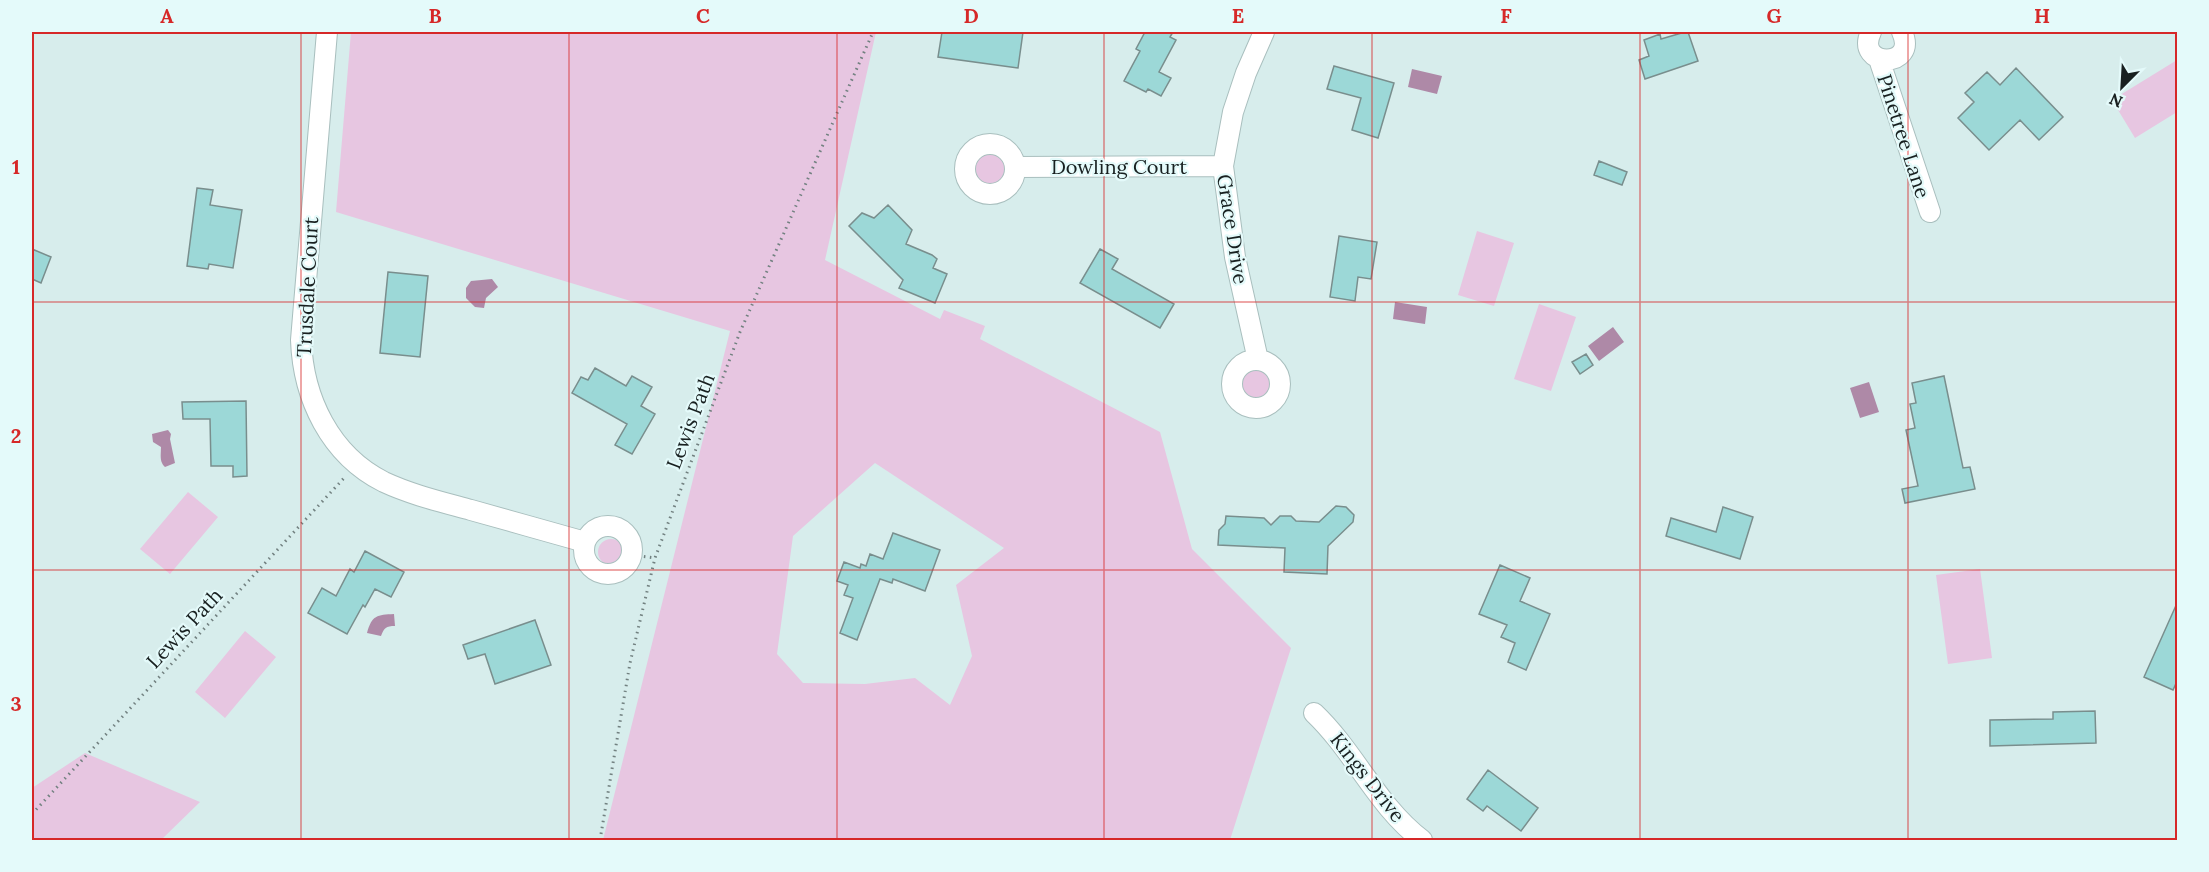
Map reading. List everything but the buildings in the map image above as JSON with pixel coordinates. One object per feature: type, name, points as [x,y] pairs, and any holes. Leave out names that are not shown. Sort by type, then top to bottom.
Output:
[{"type":"street","name":"Trusdale Court","points":[[327,32],[300,340],[307,387],[323,424],[337,445],[385,482],[429,498],[585,542]]},
{"type":"street","name":"Grace Drive","points":[[1258,360],[1235,257],[1223,166],[1233,112],[1246,73],[1264,32]]},
{"type":"street","name":"Pinetree Lane","points":[[1871,32],[1868,45],[1870,51],[1879,59],[1930,212]]},
{"type":"street","name":"Pinetree Lane","points":[[1879,59],[1891,60],[1900,54],[1905,44],[1902,32]]},
{"type":"street","name":"Dowling Court","points":[[1015,167],[1223,166]]},
{"type":"street","points":[[603,527],[618,529],[630,539],[632,555],[629,562],[617,573],[602,574],[594,570],[585,558],[585,542],[589,535],[603,527]]},
{"type":"street","name":"Kings Drive","points":[[1314,713],[1333,730],[1392,813],[1422,840]]},
{"type":"path","name":"Lewis Path","points":[[600,840],[630,663],[655,558],[740,332],[873,32]]},
{"type":"path","name":"Lewis Path","points":[[32,814],[358,463]]},
{"type":"path","points":[[632,555],[655,558]]},
{"type":"shaded area","points":[[351,32],[876,32],[825,260],[940,319],[944,310],[985,326],[980,339],[1160,432],[1192,549],[1291,648],[1230,840],[603,840],[730,331],[336,212]],"holes":[[[875,463],[1004,548],[956,585],[972,656],[950,705],[915,678],[865,684],[803,683],[777,654],[793,536]]]},
{"type":"shaded area","points":[[2177,60],[2177,112],[2135,138],[2112,100]]},
{"type":"shaded area","points":[[1412,69],[1442,76],[1437,94],[1408,87]]},
{"type":"shaded area","points":[[990,148],[998,149],[1004,154],[1009,160],[1009,176],[1004,182],[998,187],[990,188],[982,187],[976,182],[971,176],[970,168],[971,160],[976,154],[982,149]]},
{"type":"shaded area","points":[[1477,231],[1514,243],[1494,306],[1458,295]]},
{"type":"shaded area","points":[[492,279],[498,287],[486,298],[484,308],[475,307],[466,298],[466,288],[471,281]]},
{"type":"shaded area","points":[[1395,302],[1427,307],[1425,324],[1393,319]]},
{"type":"shaded area","points":[[1539,304],[1576,317],[1551,391],[1514,379]]},
{"type":"shaded area","points":[[1613,327],[1624,342],[1599,361],[1588,346]]},
{"type":"shaded area","points":[[1255,367],[1268,372],[1273,385],[1268,398],[1255,403],[1242,398],[1237,385],[1242,372]]},
{"type":"shaded area","points":[[1869,382],[1879,412],[1860,418],[1850,388]]},
{"type":"shaded area","points":[[168,430],[171,434],[175,463],[165,467],[161,460],[161,447],[153,442],[152,434]]},
{"type":"shaded area","points":[[188,492],[218,517],[170,574],[140,549]]},
{"type":"shaded area","points":[[611,539],[620,543],[624,552],[620,561],[611,565],[602,561],[598,552],[602,543]]},
{"type":"shaded area","points":[[1980,569],[1992,658],[1948,664],[1936,575]]},
{"type":"shaded area","points":[[394,614],[395,626],[386,628],[381,636],[367,633],[373,619]]},
{"type":"shaded area","points":[[245,631],[276,657],[225,718],[195,692]]},
{"type":"shaded area","points":[[85,753],[200,802],[161,840],[32,840],[32,788]]}]
